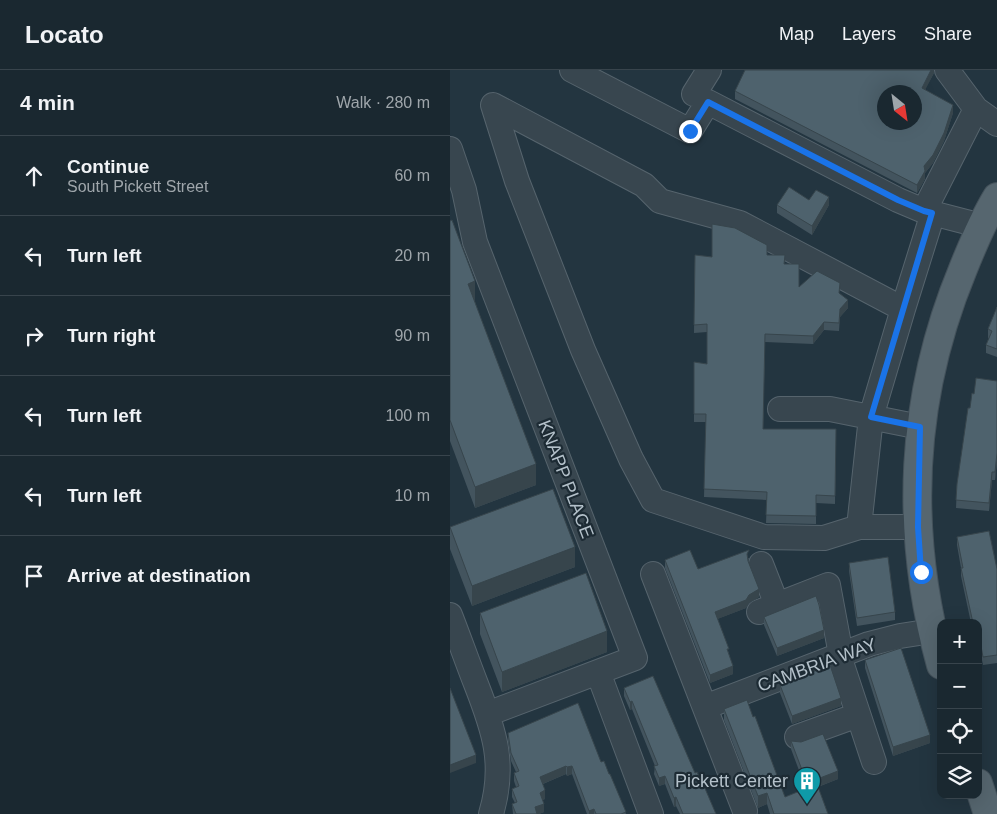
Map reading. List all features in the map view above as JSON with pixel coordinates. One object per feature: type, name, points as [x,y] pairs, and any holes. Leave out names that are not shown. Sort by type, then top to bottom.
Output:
[{"type":"main road","points":[[941,664],[932,631],[921,572],[918,527],[920,427],[933,358],[954,289],[997,197]]},
{"type":"main road","points":[[982,795],[988,814]]},
{"type":"street","points":[[572,70],[690,131],[708,102],[898,200],[928,212],[982,226]]},
{"type":"street","points":[[694,94],[709,70]]},
{"type":"street","points":[[947,70],[976,109],[997,124]]},
{"type":"street","points":[[903,308],[740,223],[660,201],[644,185],[493,105],[517,181],[583,350],[631,459],[653,500],[764,537],[824,538],[859,527],[918,527]]},
{"type":"street","points":[[859,527],[871,417],[903,308],[928,212],[976,109]]},
{"type":"street","name":"KNAPP PLACE","points":[[450,149],[464,190],[475,242],[635,658],[487,714]]},
{"type":"street","points":[[780,409],[830,410],[920,427]]},
{"type":"street","points":[[761,564],[768,609],[828,585],[840,656],[874,762]]},
{"type":"street","points":[[653,574],[744,811]]},
{"type":"street","points":[[450,615],[495,739],[498,775],[497,790],[491,814]]},
{"type":"street","name":"CAMBRIA WAY","points":[[704,707],[870,644],[900,636],[932,631]]},
{"type":"street","points":[[598,672],[652,814]]},
{"type":"street","points":[[797,738],[858,715]]},
{"type":"building","points":[[745,70],[931,70],[922,88],[953,105],[944,133],[933,155],[924,166],[925,171],[917,185],[735,91]]},
{"type":"building","points":[[789,187],[809,200],[816,190],[829,197],[812,226],[777,205]]},
{"type":"building","points":[[452,220],[475,281],[468,284],[536,464],[475,487],[450,420],[450,221]]},
{"type":"building","points":[[712,224],[735,228],[767,245],[767,255],[785,255],[784,264],[799,264],[799,287],[817,271],[840,283],[839,293],[848,300],[840,309],[839,323],[824,322],[813,336],[765,334],[763,429],[836,429],[835,496],[816,495],[816,516],[766,515],[767,492],[704,489],[706,414],[694,414],[694,362],[707,364],[707,324],[694,325],[695,255],[712,257]]},
{"type":"building","points":[[997,307],[997,349],[986,345],[992,331],[988,329]]},
{"type":"building","points":[[976,378],[997,381],[997,453],[995,472],[992,472],[989,503],[956,500],[968,408],[970,408],[972,393],[974,394]]},
{"type":"building","points":[[553,489],[575,547],[472,586],[450,527]]},
{"type":"building","points":[[989,531],[997,569],[997,655],[983,657],[982,619],[972,619],[961,568],[963,568],[957,537]]},
{"type":"building","points":[[690,550],[698,569],[749,550],[747,554],[748,561],[759,589],[749,595],[746,600],[715,612],[729,649],[727,649],[733,666],[710,675],[665,560]]},
{"type":"building","points":[[888,557],[895,612],[857,618],[849,563]]},
{"type":"building","points":[[586,573],[607,631],[502,672],[480,613]]},
{"type":"building","points":[[816,596],[824,630],[777,648],[764,617]]},
{"type":"building","points":[[901,648],[930,735],[893,747],[865,660]]},
{"type":"building","points":[[830,665],[841,698],[792,716],[780,685]]},
{"type":"building","points":[[653,676],[695,773],[697,772],[716,814],[683,814],[665,776],[659,778],[654,766],[658,765],[632,701],[630,702],[624,688]]},
{"type":"building","points":[[450,688],[476,755],[450,765]]},
{"type":"building","points":[[747,700],[753,717],[755,716],[785,797],[817,784],[828,814],[774,814],[767,793],[758,796],[724,709]]},
{"type":"building","points":[[578,703],[601,762],[604,761],[626,812],[621,814],[596,814],[594,809],[589,811],[572,766],[566,766],[540,777],[545,790],[540,793],[544,804],[535,807],[537,814],[516,814],[512,804],[517,802],[512,789],[519,786],[514,773],[519,771],[511,753],[508,733]]},
{"type":"building","points":[[823,734],[838,771],[807,783],[791,741],[801,742]]},
{"type":"place","name":"Pickett Center","points":[[807,805]]},
{"type":"route","points":[[690,131],[708,102],[898,200],[932,213],[871,417],[920,427],[918,527],[921,572]]}]
